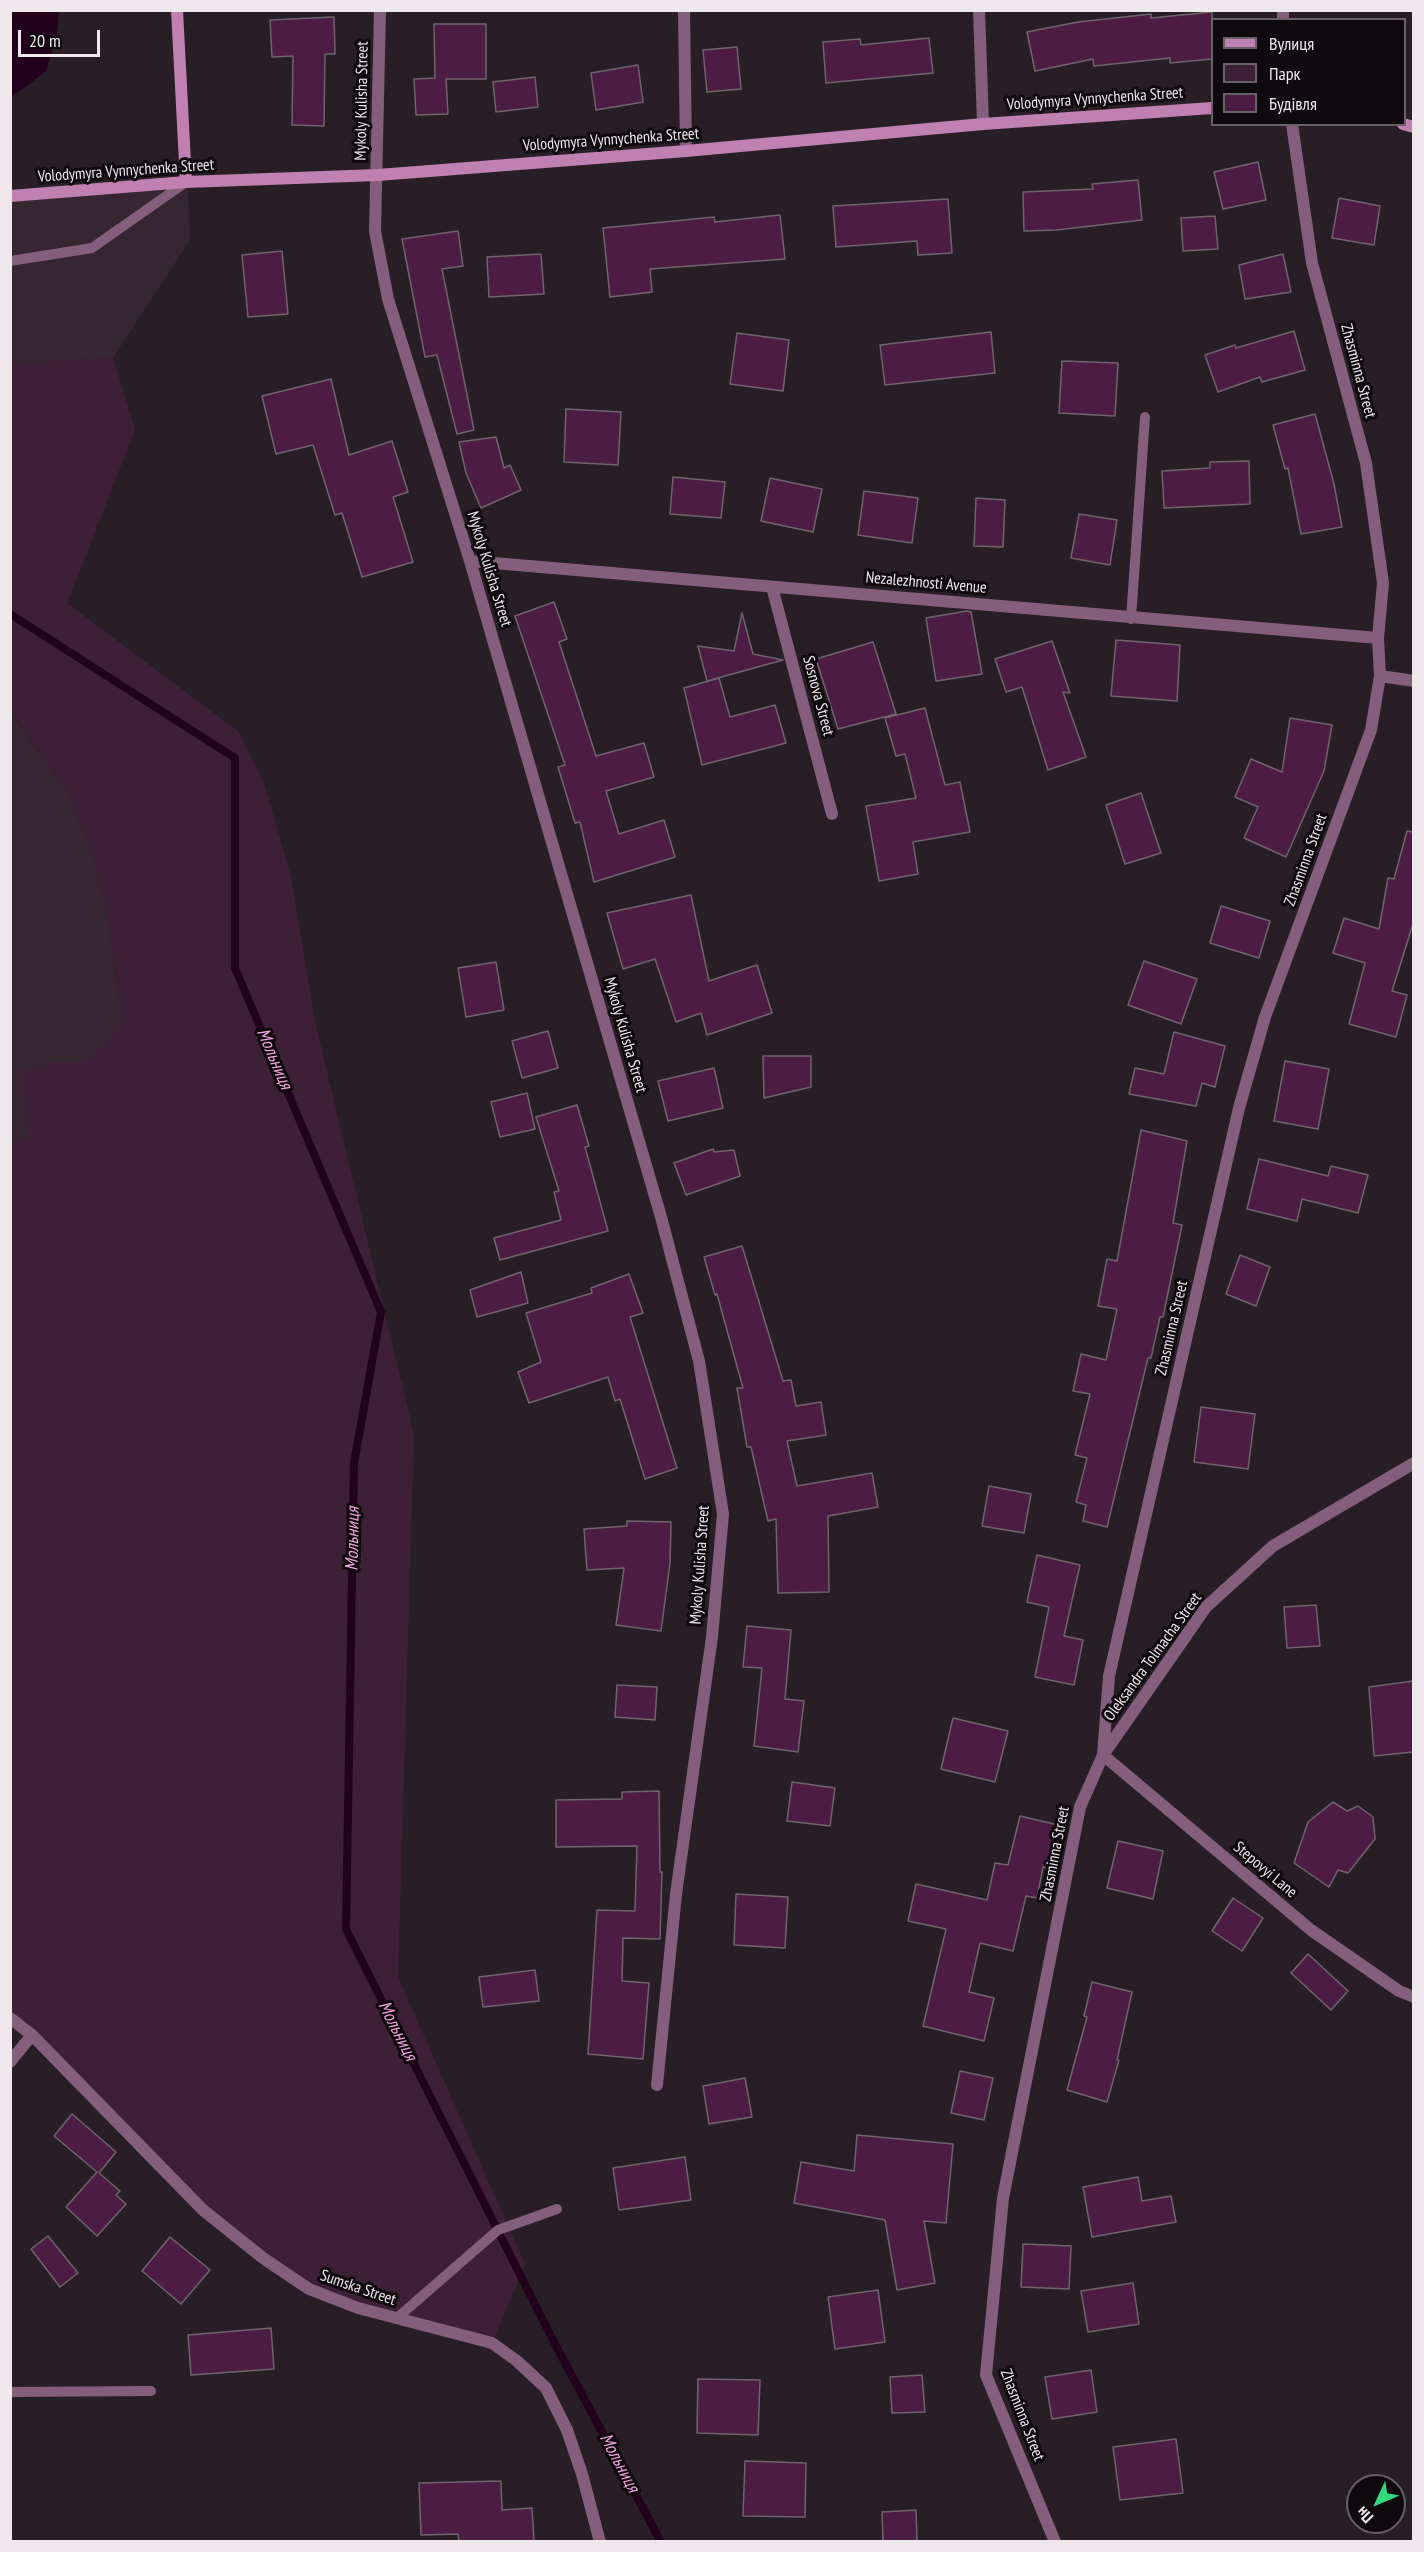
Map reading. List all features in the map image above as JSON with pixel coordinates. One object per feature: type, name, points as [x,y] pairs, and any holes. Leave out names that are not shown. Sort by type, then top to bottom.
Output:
[{"type":"main road","points":[[177,10],[186,182]]},
{"type":"main road","name":"Volodymyra Vynnychenka Street","points":[[10,196],[186,182],[378,175],[686,151],[983,124],[1211,108]]},
{"type":"street","name":"Mykoly Kulisha Street","points":[[380,10],[375,231],[388,299],[470,561],[661,1216],[699,1361],[723,1514],[712,1637],[676,1893],[657,2085]]},
{"type":"street","points":[[684,10],[686,151]]},
{"type":"street","points":[[979,10],[983,124]]},
{"type":"street","name":"Zhasminna Street","points":[[1055,2541],[986,2375],[1003,2198],[1080,1807],[1103,1755],[1109,1676],[1239,1108],[1265,1017],[1371,729],[1380,676],[1378,638],[1383,583],[1366,463],[1312,263],[1292,126]]},
{"type":"street","name":"Nezalezhnosti Avenue","points":[[470,561],[1131,619],[1378,638]]},
{"type":"street","name":"Sosnova Street","points":[[772,587],[832,814]]},
{"type":"street","points":[[1380,676],[1413,681]]},
{"type":"street","name":"Oleksandra Tolmacha Street","points":[[1103,1755],[1206,1607],[1273,1546],[1413,1463]]},
{"type":"street","name":"Stepovyi Lane","points":[[1103,1755],[1311,1930],[1399,1991],[1413,1997]]},
{"type":"street","name":"Sumska Street","points":[[10,2018],[32,2035],[203,2210],[263,2258],[309,2289],[358,2308],[492,2343],[517,2361],[546,2388],[567,2430],[582,2474],[600,2541]]},
{"type":"street","points":[[10,2062],[32,2035]]},
{"type":"lane","points":[[10,261],[93,248],[186,182]]},
{"type":"lane","points":[[1131,619],[1145,417]]},
{"type":"lane","points":[[397,2318],[498,2230],[557,2209]]},
{"type":"lane","points":[[10,2392],[152,2391]]},
{"type":"shaded area","points":[[10,11],[59,11],[57,34],[46,71],[11,98]]},
{"type":"shaded area","points":[[188,185],[190,240],[113,358],[11,363],[11,195]]},
{"type":"shaded area","points":[[10,711],[68,792],[95,860],[110,927],[122,1024],[86,1062],[45,1062],[28,1138],[11,1141]]},
{"type":"green space","points":[[113,358],[135,430],[67,603],[238,731],[264,783],[291,877],[316,1026],[414,1435],[398,1977],[525,2264],[492,2344],[309,2290],[203,2210],[11,2017],[11,1141],[28,1138],[20,1073],[45,1062],[86,1062],[122,1024],[110,927],[95,860],[68,792],[11,711],[11,363]]},
{"type":"building","points":[[1212,12],[1211,59],[1170,63],[1170,58],[1094,66],[1093,59],[1035,71],[1027,32],[1078,22],[1151,14],[1151,18]]},
{"type":"building","points":[[334,17],[335,54],[325,54],[324,126],[292,125],[293,56],[272,57],[270,20]]},
{"type":"building","points":[[434,24],[486,24],[486,79],[446,79],[448,114],[416,115],[414,79],[435,78]]},
{"type":"building","points":[[929,38],[933,73],[826,83],[823,42],[860,39],[861,45]]},
{"type":"building","points":[[737,47],[741,89],[707,92],[703,50]]},
{"type":"building","points":[[638,65],[643,102],[596,110],[591,73]]},
{"type":"building","points":[[535,77],[538,107],[496,112],[493,82]]},
{"type":"building","points":[[1258,162],[1266,200],[1223,209],[1214,172]]},
{"type":"building","points":[[1138,180],[1142,220],[1057,230],[1024,231],[1023,192],[1093,189],[1092,184]]},
{"type":"building","points":[[1339,198],[1380,206],[1374,245],[1332,238]]},
{"type":"building","points":[[948,199],[952,253],[918,255],[917,241],[836,247],[833,206]]},
{"type":"building","points":[[780,215],[785,259],[650,269],[652,292],[610,297],[603,228],[714,217],[715,222]]},
{"type":"building","points":[[1215,216],[1218,249],[1183,251],[1181,218]]},
{"type":"building","points":[[458,231],[463,266],[442,269],[474,430],[457,434],[437,355],[425,357],[402,239]]},
{"type":"building","points":[[282,251],[288,314],[248,317],[242,255]]},
{"type":"building","points":[[541,254],[544,294],[489,297],[487,257]]},
{"type":"building","points":[[1283,254],[1291,292],[1245,299],[1239,265]]},
{"type":"building","points":[[1294,331],[1305,370],[1262,382],[1260,377],[1218,392],[1205,355],[1235,345],[1236,348]]},
{"type":"building","points":[[991,332],[995,373],[885,385],[880,345]]},
{"type":"building","points":[[737,333],[789,340],[783,391],[730,384]]},
{"type":"building","points":[[1062,361],[1118,363],[1115,416],[1059,413]]},
{"type":"building","points":[[331,379],[349,455],[392,441],[408,492],[393,497],[413,562],[362,577],[342,513],[335,515],[313,445],[276,454],[262,396]]},
{"type":"building","points":[[566,409],[621,412],[618,465],[564,462]]},
{"type":"building","points":[[1315,414],[1334,484],[1342,527],[1301,534],[1288,468],[1285,469],[1273,425]]},
{"type":"building","points":[[496,437],[504,468],[510,465],[521,490],[481,508],[466,473],[459,442]]},
{"type":"building","points":[[1249,461],[1250,504],[1164,508],[1162,471],[1210,468],[1210,462]]},
{"type":"building","points":[[673,477],[725,482],[721,518],[670,514]]},
{"type":"building","points":[[770,478],[822,489],[813,532],[761,521]]},
{"type":"building","points":[[864,491],[918,498],[912,543],[858,535]]},
{"type":"building","points":[[976,498],[1005,500],[1003,547],[974,546]]},
{"type":"building","points":[[1079,514],[1117,520],[1110,565],[1071,558]]},
{"type":"building","points":[[554,602],[567,639],[559,642],[596,756],[644,743],[654,777],[606,791],[619,834],[664,820],[675,857],[594,882],[580,822],[575,823],[558,767],[565,765],[515,616]]},
{"type":"building","points":[[971,612],[982,674],[936,681],[926,618]]},
{"type":"building","points":[[742,613],[753,654],[783,660],[707,681],[698,646],[734,651]]},
{"type":"building","points":[[1116,640],[1180,645],[1177,701],[1111,696]]},
{"type":"building","points":[[1052,641],[1070,693],[1063,692],[1086,757],[1048,770],[1022,687],[1006,692],[995,659]]},
{"type":"building","points":[[873,642],[896,714],[838,729],[816,659]]},
{"type":"building","points":[[719,678],[730,717],[775,705],[786,743],[702,765],[684,688]]},
{"type":"building","points":[[925,708],[945,785],[960,782],[970,832],[913,842],[918,874],[879,881],[866,806],[916,798],[905,754],[896,756],[885,718]]},
{"type":"building","points":[[1290,718],[1332,725],[1324,771],[1286,857],[1244,838],[1258,807],[1235,797],[1251,759],[1282,772]]},
{"type":"building","points":[[1141,793],[1161,853],[1125,864],[1106,805]]},
{"type":"building","points":[[1407,831],[1413,832],[1413,924],[1392,991],[1407,995],[1396,1037],[1349,1024],[1365,963],[1333,953],[1344,918],[1379,929],[1388,878],[1394,879]]},
{"type":"building","points":[[691,895],[709,981],[757,965],[772,1013],[707,1035],[701,1013],[676,1022],[655,959],[623,969],[607,913]]},
{"type":"building","points":[[1221,906],[1270,921],[1259,958],[1210,943]]},
{"type":"building","points":[[1144,961],[1197,979],[1181,1024],[1128,1005]]},
{"type":"building","points":[[496,962],[504,1010],[466,1017],[458,968]]},
{"type":"building","points":[[548,1031],[558,1068],[522,1078],[512,1041]]},
{"type":"building","points":[[1174,1032],[1225,1046],[1215,1087],[1202,1083],[1196,1106],[1129,1094],[1135,1068],[1164,1074]]},
{"type":"building","points":[[763,1056],[811,1056],[811,1087],[764,1098]]},
{"type":"building","points":[[1285,1061],[1329,1069],[1318,1129],[1274,1121]]},
{"type":"building","points":[[714,1068],[723,1108],[668,1121],[658,1081]]},
{"type":"building","points":[[527,1093],[535,1129],[500,1137],[491,1102]]},
{"type":"building","points":[[577,1105],[589,1146],[585,1147],[608,1231],[500,1260],[494,1238],[561,1220],[554,1192],[559,1191],[536,1117]]},
{"type":"building","points":[[1141,1130],[1187,1141],[1173,1223],[1182,1225],[1163,1317],[1160,1317],[1151,1358],[1148,1358],[1107,1527],[1083,1521],[1086,1505],[1076,1502],[1087,1458],[1075,1455],[1090,1394],[1073,1391],[1081,1354],[1106,1360],[1117,1309],[1098,1306],[1107,1259],[1117,1261]]},
{"type":"building","points":[[713,1149],[714,1152],[734,1150],[740,1176],[686,1195],[674,1163]]},
{"type":"building","points":[[1259,1159],[1328,1176],[1331,1166],[1368,1175],[1358,1213],[1302,1199],[1297,1221],[1247,1209]]},
{"type":"building","points":[[742,1246],[783,1381],[791,1380],[796,1406],[821,1402],[826,1435],[787,1441],[797,1486],[872,1473],[878,1507],[828,1516],[829,1592],[778,1593],[776,1519],[768,1521],[751,1447],[747,1447],[737,1388],[743,1388],[717,1294],[715,1295],[704,1257]]},
{"type":"building","points":[[1240,1255],[1270,1267],[1256,1306],[1226,1294]]},
{"type":"building","points":[[521,1272],[528,1303],[477,1317],[470,1290]]},
{"type":"building","points":[[629,1274],[643,1313],[630,1317],[677,1468],[645,1479],[620,1399],[615,1401],[608,1377],[529,1403],[518,1372],[541,1362],[526,1313],[592,1293],[591,1288]]},
{"type":"building","points":[[1201,1407],[1255,1414],[1248,1469],[1194,1462]]},
{"type":"building","points":[[989,1486],[1031,1494],[1024,1533],[982,1526]]},
{"type":"building","points":[[627,1521],[671,1522],[670,1563],[661,1631],[616,1625],[624,1568],[587,1570],[584,1529],[627,1526]]},
{"type":"building","points":[[1037,1555],[1080,1565],[1064,1636],[1083,1640],[1074,1685],[1035,1677],[1049,1607],[1027,1602]]},
{"type":"building","points":[[1316,1605],[1320,1646],[1287,1648],[1284,1607]]},
{"type":"building","points":[[747,1626],[791,1630],[785,1699],[804,1701],[798,1752],[754,1746],[762,1668],[743,1667]]},
{"type":"building","points":[[1413,1681],[1413,1752],[1374,1756],[1369,1687]]},
{"type":"building","points":[[617,1685],[657,1687],[655,1720],[615,1717]]},
{"type":"building","points":[[953,1718],[1008,1731],[995,1782],[941,1769]]},
{"type":"building","points":[[792,1782],[835,1788],[830,1826],[787,1821]]},
{"type":"building","points":[[659,1791],[660,1872],[662,1872],[660,1939],[623,1938],[622,1981],[649,1983],[643,2059],[588,2054],[597,1910],[635,1911],[637,1846],[556,1847],[556,1800],[622,1799],[622,1792]]},
{"type":"building","points":[[1333,1802],[1347,1811],[1358,1806],[1373,1817],[1375,1839],[1348,1873],[1338,1870],[1329,1887],[1294,1863],[1308,1822]]},
{"type":"building","points":[[1020,1816],[1063,1826],[1052,1869],[1043,1867],[1037,1898],[1026,1896],[1013,1951],[980,1943],[969,1992],[994,1998],[984,2041],[923,2026],[946,1929],[908,1921],[916,1884],[987,1900],[995,1863],[1008,1865]]},
{"type":"building","points":[[1118,1841],[1163,1851],[1153,1899],[1107,1888]]},
{"type":"building","points":[[736,1894],[788,1897],[785,1948],[734,1945]]},
{"type":"building","points":[[1233,1898],[1263,1918],[1242,1951],[1212,1931]]},
{"type":"building","points":[[1308,1954],[1348,1991],[1331,2010],[1291,1973]]},
{"type":"building","points":[[535,1970],[539,2001],[483,2007],[479,1977]]},
{"type":"building","points":[[1092,1982],[1132,1992],[1117,2060],[1119,2060],[1107,2102],[1067,2090],[1087,2017],[1084,2016]]},
{"type":"building","points":[[960,2071],[993,2078],[984,2120],[951,2113]]},
{"type":"building","points":[[745,2078],[752,2117],[709,2124],[703,2086]]},
{"type":"building","points":[[72,2114],[116,2152],[99,2173],[120,2191],[116,2195],[126,2204],[97,2236],[66,2207],[97,2172],[54,2136]]},
{"type":"building","points":[[857,2135],[953,2144],[946,2223],[924,2221],[935,2283],[897,2290],[885,2220],[794,2203],[801,2162],[854,2171]]},
{"type":"building","points":[[685,2157],[691,2200],[619,2210],[613,2168]]},
{"type":"building","points":[[1138,2177],[1142,2201],[1171,2196],[1176,2222],[1092,2237],[1083,2187]]},
{"type":"building","points":[[48,2236],[78,2273],[60,2287],[31,2249]]},
{"type":"building","points":[[170,2237],[210,2270],[181,2304],[142,2271]]},
{"type":"building","points":[[1023,2244],[1071,2246],[1069,2289],[1021,2287]]},
{"type":"building","points":[[1133,2283],[1139,2324],[1088,2332],[1081,2291]]},
{"type":"building","points":[[878,2290],[885,2342],[835,2349],[828,2297]]},
{"type":"building","points":[[271,2328],[274,2369],[191,2375],[188,2335]]},
{"type":"building","points":[[1091,2370],[1097,2412],[1052,2419],[1045,2377]]},
{"type":"building","points":[[922,2375],[925,2412],[892,2413],[890,2377]]},
{"type":"building","points":[[698,2379],[760,2380],[758,2435],[697,2433]]},
{"type":"building","points":[[1176,2439],[1183,2493],[1120,2500],[1113,2447]]},
{"type":"building","points":[[745,2461],[806,2463],[805,2517],[743,2516]]},
{"type":"building","points":[[501,2481],[502,2510],[532,2508],[534,2541],[459,2541],[458,2534],[421,2535],[419,2483]]},
{"type":"building","points":[[916,2510],[917,2541],[883,2541],[882,2512]]},
{"type":"waterway","name":"Мольниця","points":[[10,614],[235,758],[235,968],[381,1312],[354,1463],[346,1929],[556,2346],[661,2542]]}]
